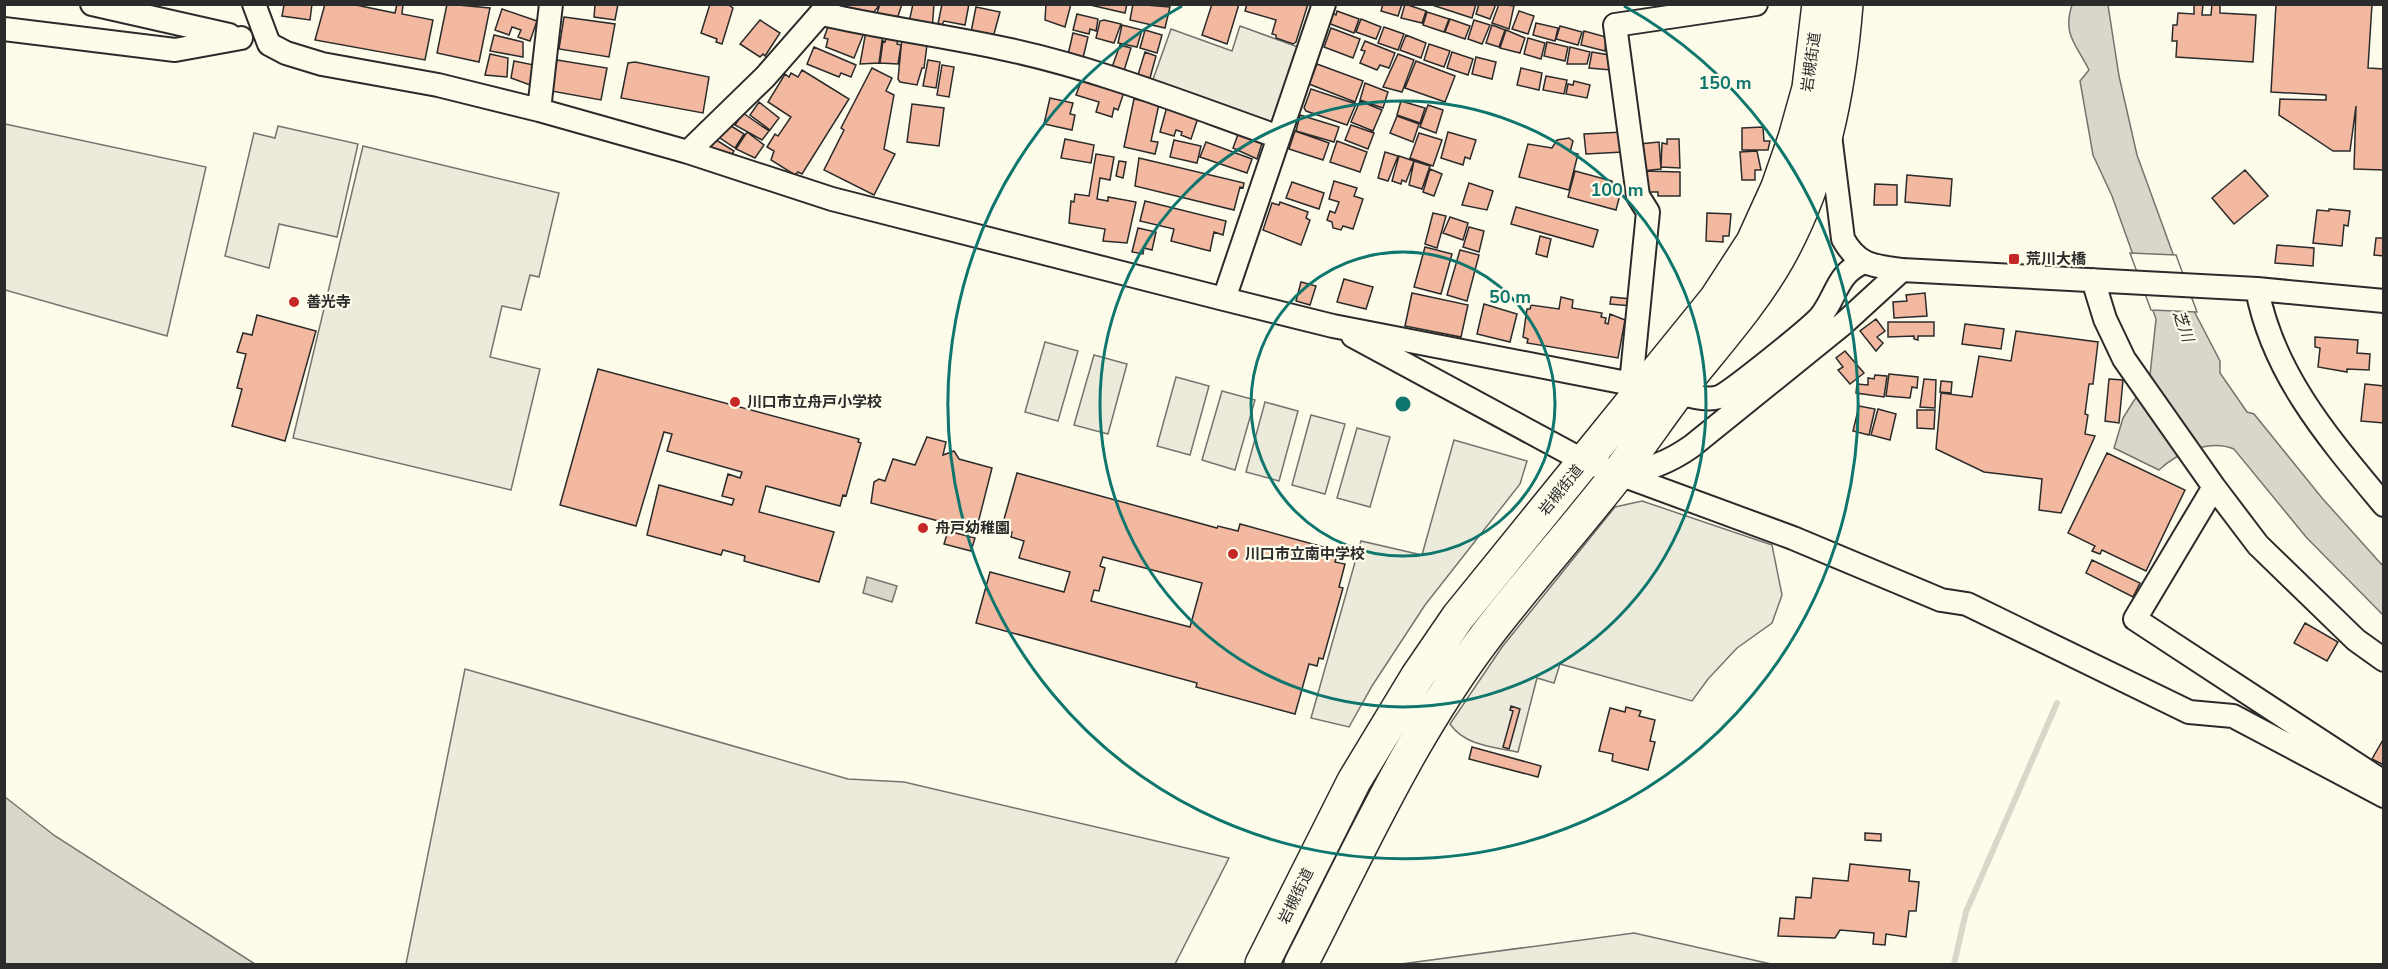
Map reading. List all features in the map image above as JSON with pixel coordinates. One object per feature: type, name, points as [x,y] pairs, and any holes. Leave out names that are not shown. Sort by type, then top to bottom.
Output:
[{"type":"highway","name":"岩槻街道","points":[[1262,964],[1354,781],[1417,677],[1458,617],[1716,299],[1753,242],[1778,188],[1796,138],[1809,88],[1819,4]]},
{"type":"highway","name":"岩槻街道","points":[[1301,964],[1386,797],[1447,693],[1485,637],[1618,474],[1686,381],[1739,316],[1778,257],[1806,195],[1829,129],[1846,4]]},
{"type":"street","points":[[92,4],[269,44],[286,53],[322,64],[438,85],[539,110],[688,152],[832,199],[1333,326],[1634,384],[1648,212],[1638,196],[1615,25],[1756,4]]},
{"type":"street","points":[[254,4],[269,44]]},
{"type":"street","points":[[539,110],[551,4]]},
{"type":"street","points":[[1224,299],[1324,4]]},
{"type":"street","points":[[688,152],[765,77],[825,9],[873,26],[1011,50],[1155,93],[1279,137]]},
{"type":"street","points":[[4,29],[175,50],[241,38]]},
{"type":"street","points":[[1829,129],[1843,239],[1850,251],[1862,262],[1902,270],[2257,289],[2384,302]]},
{"type":"street","points":[[1691,396],[1701,399],[1719,396],[1738,384],[1819,319],[1848,269],[1862,262]]},
{"type":"street","points":[[1618,474],[1646,471],[1670,462],[1843,324],[1902,270]]},
{"type":"street","points":[[2102,280],[2104,319],[2124,359],[2214,487],[2258,545],[2356,640],[2384,660]]},
{"type":"street","points":[[2257,289],[2268,333],[2299,394],[2327,436],[2384,505]]},
{"type":"street","points":[[1333,326],[1584,461],[1793,538],[1941,600],[1967,604],[2189,712],[2233,716],[2384,796]]},
{"type":"street","points":[[2214,487],[2135,619],[2384,782]]},
{"type":"shaded area","points":[[1240,26],[1298,47],[1270,127],[1151,85],[1171,29],[1232,51]]},
{"type":"shaded area","points":[[5,124],[206,167],[167,336],[5,290]]},
{"type":"shaded area","points":[[278,126],[358,144],[337,237],[279,224],[269,268],[225,256],[254,133],[275,138]]},
{"type":"shaded area","points":[[363,146],[559,193],[539,277],[530,275],[521,310],[502,306],[490,357],[540,369],[511,490],[293,438]]},
{"type":"shaded area","points":[[1045,342],[1078,351],[1058,421],[1025,412]]},
{"type":"shaded area","points":[[1094,355],[1127,364],[1108,434],[1074,425]]},
{"type":"shaded area","points":[[1176,377],[1209,386],[1190,455],[1157,446]]},
{"type":"shaded area","points":[[1222,391],[1255,400],[1235,470],[1202,460]]},
{"type":"shaded area","points":[[1265,402],[1298,411],[1279,481],[1246,472]]},
{"type":"shaded area","points":[[1311,415],[1345,424],[1325,494],[1292,485]]},
{"type":"shaded area","points":[[1357,428],[1390,437],[1370,507],[1337,498]]},
{"type":"shaded area","points":[[1454,440],[1527,461],[1520,484],[1425,605],[1372,686],[1349,727],[1311,718],[1361,541],[1422,555]]},
{"type":"shaded area","points":[[1642,501],[1772,545],[1782,595],[1772,623],[1737,648],[1708,679],[1692,701],[1560,664],[1554,683],[1537,678],[1518,752],[1472,741],[1456,731],[1450,724],[1502,647],[1615,507]]},
{"type":"shaded area","points":[[465,669],[848,779],[904,782],[1229,858],[1175,964],[406,964]]},
{"type":"shaded area","points":[[1634,933],[1771,964],[1401,964]]},
{"type":"water","name":"芝川","points":[[2072,5],[2108,5],[2119,76],[2137,155],[2193,309],[2220,361],[2220,373],[2247,412],[2254,414],[2322,498],[2383,566],[2383,615],[2306,537],[2234,449],[2215,446],[2195,449],[2175,458],[2159,470],[2114,448],[2123,418],[2150,375],[2156,319],[2112,196],[2093,155],[2080,81],[2089,70],[2070,32],[2069,15]]},
{"type":"water","points":[[867,577],[897,586],[892,602],[863,593]]},
{"type":"water","points":[[5,797],[55,836],[255,964],[5,964]]},
{"type":"pier","points":[[2130,253],[2176,255],[2197,312],[2151,310]]},
{"type":"building","points":[[281,4],[312,4],[310,20],[282,16],[284,5]]},
{"type":"building","points":[[325,4],[351,4],[395,13],[397,4],[403,4],[402,14],[433,20],[425,60],[315,40]]},
{"type":"building","points":[[447,4],[490,8],[479,62],[437,53]]},
{"type":"building","points":[[591,4],[618,4],[615,20],[594,17],[595,5]]},
{"type":"building","points":[[710,4],[727,4],[733,8],[722,44],[716,42],[717,39],[701,33]]},
{"type":"building","points":[[841,4],[876,4],[878,7],[868,19],[853,14]]},
{"type":"building","points":[[880,4],[902,4],[896,22],[876,16]]},
{"type":"building","points":[[913,4],[934,4],[932,30],[909,22]]},
{"type":"building","points":[[942,4],[969,4],[965,25],[944,21],[942,25],[938,24]]},
{"type":"building","points":[[1046,4],[1071,4],[1065,27],[1045,20]]},
{"type":"building","points":[[1086,4],[1127,4],[1125,13]]},
{"type":"building","points":[[1133,4],[1170,7],[1165,28],[1130,20]]},
{"type":"building","points":[[1212,4],[1239,4],[1227,44],[1202,35]]},
{"type":"building","points":[[1247,4],[1308,4],[1296,42],[1293,44],[1276,38],[1276,35],[1272,34],[1276,20],[1245,11]]},
{"type":"building","points":[[1383,4],[1402,4],[1398,16],[1381,11]]},
{"type":"building","points":[[1405,4],[1426,11],[1422,23],[1401,18]]},
{"type":"building","points":[[1429,4],[1476,4],[1472,18]]},
{"type":"building","points":[[1479,4],[1496,4],[1490,19],[1476,14]]},
{"type":"building","points":[[1499,4],[1514,6],[1509,29],[1492,23]]},
{"type":"building","points":[[2194,4],[2203,4],[2202,15],[2211,15],[2212,4],[2220,4],[2220,13],[2256,15],[2253,62],[2176,57],[2177,41],[2172,41],[2173,25],[2177,25],[2178,13],[2194,14]]},
{"type":"building","points":[[2276,4],[2372,4],[2368,68],[2384,69],[2384,170],[2354,169],[2356,106],[2350,151],[2333,151],[2279,115],[2280,99],[2326,100],[2326,95],[2271,92]]},
{"type":"building","points":[[976,7],[1000,12],[992,41],[970,37]]},
{"type":"building","points":[[502,9],[537,21],[530,41],[518,37],[521,30],[512,27],[509,35],[495,30]]},
{"type":"building","points":[[1337,11],[1359,19],[1354,33],[1328,23],[1332,13],[1336,15]]},
{"type":"building","points":[[1519,11],[1534,16],[1528,34],[1512,29]]},
{"type":"building","points":[[1427,12],[1449,19],[1444,32],[1423,25]]},
{"type":"building","points":[[1077,14],[1098,19],[1096,31],[1090,29],[1089,34],[1073,30]]},
{"type":"building","points":[[564,17],[615,24],[609,57],[559,49]]},
{"type":"building","points":[[1361,19],[1381,27],[1376,39],[1356,32]]},
{"type":"building","points":[[1450,19],[1470,26],[1465,39],[1445,32]]},
{"type":"building","points":[[760,20],[780,33],[765,56],[763,54],[760,57],[740,44]]},
{"type":"building","points":[[1474,20],[1490,25],[1482,44],[1468,39]]},
{"type":"building","points":[[830,21],[864,33],[854,58],[826,47],[828,39],[824,38]]},
{"type":"building","points":[[1100,21],[1121,24],[1114,43],[1096,38]]},
{"type":"building","points":[[1536,23],[1558,28],[1555,41],[1533,35]]},
{"type":"building","points":[[1122,25],[1142,30],[1137,47],[1118,43]]},
{"type":"building","points":[[1492,25],[1505,30],[1499,47],[1486,43]]},
{"type":"building","points":[[1560,26],[1582,32],[1578,45],[1556,39]]},
{"type":"building","points":[[1384,27],[1404,34],[1398,50],[1378,43]]},
{"type":"building","points":[[1331,28],[1360,39],[1353,58],[1324,47]]},
{"type":"building","points":[[1145,30],[1162,35],[1157,53],[1140,48]]},
{"type":"building","points":[[1506,30],[1525,38],[1520,53],[1500,48]]},
{"type":"building","points":[[866,31],[883,33],[879,63],[860,64]]},
{"type":"building","points":[[1584,31],[1606,37],[1605,51],[1581,45]]},
{"type":"building","points":[[1073,33],[1088,37],[1082,62],[1067,59]]},
{"type":"building","points":[[494,35],[523,42],[523,57],[490,51]]},
{"type":"building","points":[[1406,35],[1426,43],[1421,58],[1400,50]]},
{"type":"building","points":[[886,38],[898,39],[897,44],[901,45],[898,64],[880,63],[883,41],[885,42]]},
{"type":"building","points":[[902,38],[927,45],[924,68],[922,68],[917,85],[900,82],[898,79]]},
{"type":"building","points":[[1528,38],[1545,43],[1541,59],[1524,54]]},
{"type":"building","points":[[1365,41],[1395,53],[1389,68],[1380,65],[1377,70],[1360,63],[1365,51],[1361,50]]},
{"type":"building","points":[[1547,42],[1568,47],[1565,61],[1544,56]]},
{"type":"building","points":[[1429,44],[1450,51],[1444,67],[1424,60]]},
{"type":"building","points":[[1120,45],[1131,48],[1123,74],[1111,70]]},
{"type":"building","points":[[814,47],[856,65],[851,77],[841,73],[839,77],[807,64]]},
{"type":"building","points":[[1570,47],[1590,52],[1587,64],[1567,64]]},
{"type":"building","points":[[1145,52],[1156,56],[1150,78],[1138,75]]},
{"type":"building","points":[[1452,52],[1473,59],[1468,75],[1447,68]]},
{"type":"building","points":[[1592,52],[1609,55],[1611,70],[1589,68]]},
{"type":"building","points":[[490,54],[508,58],[507,77],[485,75]]},
{"type":"building","points":[[1398,54],[1414,60],[1402,92],[1383,87]]},
{"type":"building","points":[[1476,57],[1496,62],[1492,79],[1472,74]]},
{"type":"building","points":[[557,60],[607,68],[601,100],[551,91]]},
{"type":"building","points":[[928,60],[940,62],[936,88],[923,86]]},
{"type":"building","points":[[514,61],[534,65],[530,85],[511,78]]},
{"type":"building","points":[[1416,61],[1455,76],[1445,102],[1405,88]]},
{"type":"building","points":[[635,62],[709,77],[703,113],[621,98],[628,63]]},
{"type":"building","points":[[1317,64],[1363,81],[1355,102],[1309,84]]},
{"type":"building","points":[[942,65],[954,67],[949,97],[937,95]]},
{"type":"building","points":[[872,68],[892,78],[886,91],[894,95],[884,149],[895,154],[874,195],[824,170],[844,130],[841,128]]},
{"type":"building","points":[[1521,68],[1542,73],[1539,90],[1517,85]]},
{"type":"building","points":[[802,70],[849,99],[802,174],[798,172],[795,175],[771,160],[774,151],[767,147],[775,134],[778,136],[791,117],[768,102],[785,74],[789,77],[791,73],[798,77]]},
{"type":"building","points":[[1083,76],[1125,89],[1118,110],[1114,108],[1112,117],[1096,112],[1099,102],[1076,95]]},
{"type":"building","points":[[1546,76],[1567,80],[1564,94],[1543,90]]},
{"type":"building","points":[[1574,81],[1590,85],[1587,98],[1566,94],[1568,84],[1573,85]]},
{"type":"building","points":[[1365,83],[1388,92],[1383,108],[1360,100]]},
{"type":"building","points":[[1311,89],[1356,104],[1347,125],[1306,111],[1304,108]]},
{"type":"building","points":[[1050,98],[1073,103],[1070,114],[1075,115],[1072,130],[1044,124]]},
{"type":"building","points":[[1134,99],[1159,104],[1151,141],[1158,142],[1155,154],[1124,147]]},
{"type":"building","points":[[1360,101],[1382,110],[1373,131],[1351,122]]},
{"type":"building","points":[[1401,101],[1425,108],[1420,123],[1397,115]]},
{"type":"building","points":[[759,102],[779,118],[770,130],[750,115]]},
{"type":"building","points":[[1168,103],[1199,115],[1191,139],[1176,130],[1174,136],[1160,132]]},
{"type":"building","points":[[912,104],[944,108],[939,146],[907,142]]},
{"type":"building","points":[[1428,105],[1443,110],[1436,133],[1420,127]]},
{"type":"building","points":[[743,113],[769,131],[762,140],[735,125]]},
{"type":"building","points":[[1300,115],[1339,127],[1334,142],[1296,131]]},
{"type":"building","points":[[1397,116],[1419,124],[1413,142],[1390,133]]},
{"type":"building","points":[[728,124],[744,134],[735,148],[720,138]]},
{"type":"building","points":[[1351,125],[1374,133],[1368,149],[1345,140]]},
{"type":"building","points":[[1763,127],[1764,141],[1770,141],[1768,150],[1742,150],[1742,128]]},
{"type":"building","points":[[1240,129],[1264,137],[1257,159],[1233,148]]},
{"type":"building","points":[[1295,131],[1329,143],[1323,160],[1289,149]]},
{"type":"building","points":[[747,132],[764,145],[755,158],[736,149]]},
{"type":"building","points":[[1448,132],[1476,140],[1470,159],[1465,157],[1463,165],[1441,158]]},
{"type":"building","points":[[1623,132],[1623,152],[1586,154],[1584,134]]},
{"type":"building","points":[[1419,133],[1442,140],[1433,166],[1410,158]]},
{"type":"building","points":[[713,138],[734,151],[731,156],[707,146]]},
{"type":"building","points":[[1569,138],[1573,141],[1570,152],[1578,154],[1569,190],[1519,177],[1528,144],[1552,148],[1557,140]]},
{"type":"building","points":[[1065,139],[1094,145],[1091,163],[1061,158]]},
{"type":"building","points":[[1667,139],[1679,139],[1680,168],[1661,167],[1662,143],[1667,144]]},
{"type":"building","points":[[1174,140],[1201,146],[1197,163],[1170,157]]},
{"type":"building","points":[[1337,141],[1367,152],[1360,172],[1330,162]]},
{"type":"building","points":[[1206,142],[1252,159],[1247,173],[1200,157]]},
{"type":"building","points":[[1659,142],[1661,169],[1642,171],[1639,144]]},
{"type":"building","points":[[1757,151],[1761,170],[1755,170],[1755,180],[1742,180],[1740,152]]},
{"type":"building","points":[[1385,152],[1398,156],[1388,181],[1378,178]]},
{"type":"building","points":[[1096,154],[1114,157],[1110,180],[1100,178],[1097,199],[1108,201],[1108,197],[1136,202],[1127,243],[1103,241],[1105,229],[1069,223],[1071,201],[1074,202],[1075,194],[1089,196]]},
{"type":"building","points":[[1399,156],[1414,161],[1406,182],[1402,180],[1401,184],[1392,181]]},
{"type":"building","points":[[1139,158],[1244,183],[1243,188],[1240,187],[1234,210],[1135,186]]},
{"type":"building","points":[[1119,161],[1126,162],[1123,178],[1116,176]]},
{"type":"building","points":[[1414,161],[1430,166],[1422,189],[1409,185]]},
{"type":"building","points":[[1430,169],[1442,174],[1434,196],[1423,192]]},
{"type":"building","points":[[2245,170],[2268,196],[2234,224],[2212,198]]},
{"type":"building","points":[[1575,171],[1612,181],[1612,184],[1622,187],[1616,210],[1568,197]]},
{"type":"building","points":[[1644,171],[1680,172],[1680,196],[1658,196],[1658,192],[1644,192]]},
{"type":"building","points":[[1907,175],[1952,179],[1950,206],[1905,202]]},
{"type":"building","points":[[1334,181],[1357,188],[1354,196],[1363,199],[1353,229],[1343,226],[1341,230],[1333,228],[1332,222],[1327,220],[1330,211],[1335,213],[1339,202],[1329,199]]},
{"type":"building","points":[[1292,182],[1324,193],[1319,209],[1286,198]]},
{"type":"building","points":[[1469,183],[1493,191],[1487,210],[1462,205]]},
{"type":"building","points":[[1875,184],[1897,185],[1897,205],[1874,205]]},
{"type":"building","points":[[1145,201],[1226,221],[1223,235],[1214,232],[1210,251],[1171,241],[1174,229],[1140,221]]},
{"type":"building","points":[[1280,202],[1308,212],[1306,218],[1310,220],[1301,245],[1263,230],[1272,203],[1279,205]]},
{"type":"building","points":[[1516,207],[1598,230],[1593,247],[1511,224]]},
{"type":"building","points":[[2329,209],[2350,211],[2348,226],[2344,225],[2342,246],[2313,243],[2317,210],[2329,211]]},
{"type":"building","points":[[1433,213],[1446,216],[1437,248],[1425,244]]},
{"type":"building","points":[[1707,213],[1731,214],[1729,236],[1723,236],[1723,242],[1706,241]]},
{"type":"building","points":[[1450,217],[1468,223],[1463,240],[1443,233]]},
{"type":"building","points":[[1469,227],[1484,231],[1479,252],[1463,247]]},
{"type":"building","points":[[1138,228],[1156,232],[1152,250],[1144,248],[1143,254],[1132,252]]},
{"type":"building","points":[[1540,236],[1551,239],[1547,257],[1536,254]]},
{"type":"building","points":[[2376,238],[2384,238],[2384,256],[2374,255]]},
{"type":"building","points":[[2277,245],[2314,248],[2313,266],[2275,263]]},
{"type":"building","points":[[1425,247],[1452,254],[1441,294],[1414,287]]},
{"type":"building","points":[[1460,250],[1479,255],[1467,301],[1447,295]]},
{"type":"building","points":[[1344,279],[1373,287],[1366,309],[1337,302]]},
{"type":"building","points":[[1301,282],[1316,286],[1310,305],[1296,301]]},
{"type":"building","points":[[1412,293],[1468,305],[1461,337],[1405,326]]},
{"type":"building","points":[[1925,293],[1927,316],[1894,318],[1893,302],[1907,301],[1906,295]]},
{"type":"building","points":[[1561,297],[1573,300],[1572,308],[1602,313],[1601,317],[1606,318],[1605,323],[1608,324],[1610,314],[1625,320],[1618,358],[1527,343],[1528,339],[1523,337],[1527,309],[1530,309],[1531,305],[1559,309]]},
{"type":"building","points":[[1611,297],[1632,299],[1632,306],[1610,304]]},
{"type":"building","points":[[1484,304],[1517,314],[1510,342],[1477,334]]},
{"type":"building","points":[[257,315],[316,331],[285,441],[232,426],[242,389],[237,388],[246,354],[237,352],[243,333],[252,335]]},
{"type":"building","points":[[1876,319],[1885,331],[1877,337],[1883,343],[1876,351],[1860,331]]},
{"type":"building","points":[[1888,322],[1934,322],[1934,336],[1918,336],[1918,340],[1914,339],[1914,336],[1888,337]]},
{"type":"building","points":[[1965,324],[2004,329],[2001,349],[1962,344]]},
{"type":"building","points":[[2016,331],[2098,342],[2093,384],[2089,384],[2085,414],[2088,415],[2085,434],[2095,436],[2061,513],[2039,510],[2042,479],[1984,472],[1936,449],[1941,393],[1972,397],[1979,356],[2011,361]]},
{"type":"building","points":[[2315,337],[2358,340],[2357,353],[2370,354],[2369,370],[2347,369],[2347,372],[2318,367],[2320,348],[2315,347]]},
{"type":"building","points":[[1845,351],[1864,373],[1850,384],[1838,370],[1843,367],[1836,358]]},
{"type":"building","points":[[598,369],[859,439],[858,442],[861,443],[846,496],[843,495],[840,506],[766,486],[759,512],[834,532],[819,582],[744,561],[745,556],[723,550],[721,555],[647,535],[659,485],[732,505],[734,499],[722,496],[728,474],[740,478],[742,472],[667,451],[672,434],[664,432],[636,526],[560,505]]},
{"type":"building","points":[[1889,374],[1918,377],[1917,388],[1912,387],[1910,398],[1886,396]]},
{"type":"building","points":[[1875,375],[1887,376],[1884,397],[1856,393],[1857,384],[1868,385],[1868,378],[1874,379]]},
{"type":"building","points":[[1924,379],[1936,380],[1935,408],[1920,407]]},
{"type":"building","points":[[2109,379],[2123,380],[2119,423],[2105,421]]},
{"type":"building","points":[[1941,381],[1952,382],[1951,393],[1940,392]]},
{"type":"building","points":[[2365,384],[2384,386],[2384,423],[2361,421]]},
{"type":"building","points":[[1859,406],[1875,409],[1869,435],[1853,431]]},
{"type":"building","points":[[1878,409],[1896,414],[1890,440],[1871,435]]},
{"type":"building","points":[[1917,410],[1935,410],[1934,429],[1917,428]]},
{"type":"building","points":[[927,437],[946,442],[943,455],[954,451],[959,459],[992,468],[976,531],[871,503],[874,482],[879,479],[885,481],[893,459],[915,465]]},
{"type":"building","points":[[2107,453],[2185,490],[2146,571],[2102,550],[2100,554],[2092,551],[2095,546],[2068,533]]},
{"type":"building","points":[[1017,473],[1217,528],[1218,526],[1238,531],[1240,524],[1338,551],[1335,562],[1345,564],[1339,587],[1343,588],[1323,659],[1319,658],[1317,666],[1309,664],[1295,714],[1196,687],[1197,683],[976,623],[990,572],[1064,592],[1070,572],[1019,558],[1024,541],[1011,537],[1012,532],[1001,530]],"holes":[[[1103,557],[1202,583],[1190,627],[1091,601],[1094,590],[1099,591],[1105,568],[1100,566]]]},
{"type":"building","points":[[948,531],[975,538],[971,551],[944,544]]},
{"type":"building","points":[[2092,560],[2140,583],[2133,597],[2086,573]]},
{"type":"building","points":[[2305,623],[2338,642],[2327,661],[2294,643]]},
{"type":"building","points":[[1511,706],[1520,709],[1509,749],[1503,747],[1513,711],[1510,710]]},
{"type":"building","points":[[1626,707],[1641,711],[1639,716],[1655,720],[1650,741],[1655,742],[1648,770],[1612,761],[1613,754],[1599,751],[1610,708],[1625,712]]},
{"type":"building","points":[[2384,738],[2384,765],[2372,759]]},
{"type":"building","points":[[1472,747],[1541,766],[1538,777],[1469,759]]},
{"type":"building","points":[[1865,833],[1881,834],[1881,841],[1865,840]]},
{"type":"building","points":[[1850,864],[1910,870],[1909,881],[1919,882],[1916,911],[1909,911],[1906,937],[1886,934],[1885,945],[1873,944],[1874,933],[1840,930],[1835,938],[1778,936],[1780,918],[1794,919],[1796,897],[1811,898],[1813,878],[1848,881]]},
{"type":"waterway","points":[[1954,964],[1966,912],[2057,703]]},
{"type":"place","name":"荒川大橋","points":[[2014,259]]},
{"type":"place","name":"善光寺","points":[[294,302]]},
{"type":"place","name":"川口市立舟戸小学校","points":[[735,402]]},
{"type":"place","name":"舟戸幼稚園","points":[[923,528]]},
{"type":"place","name":"川口市立南中学校","points":[[1233,554]]}]
